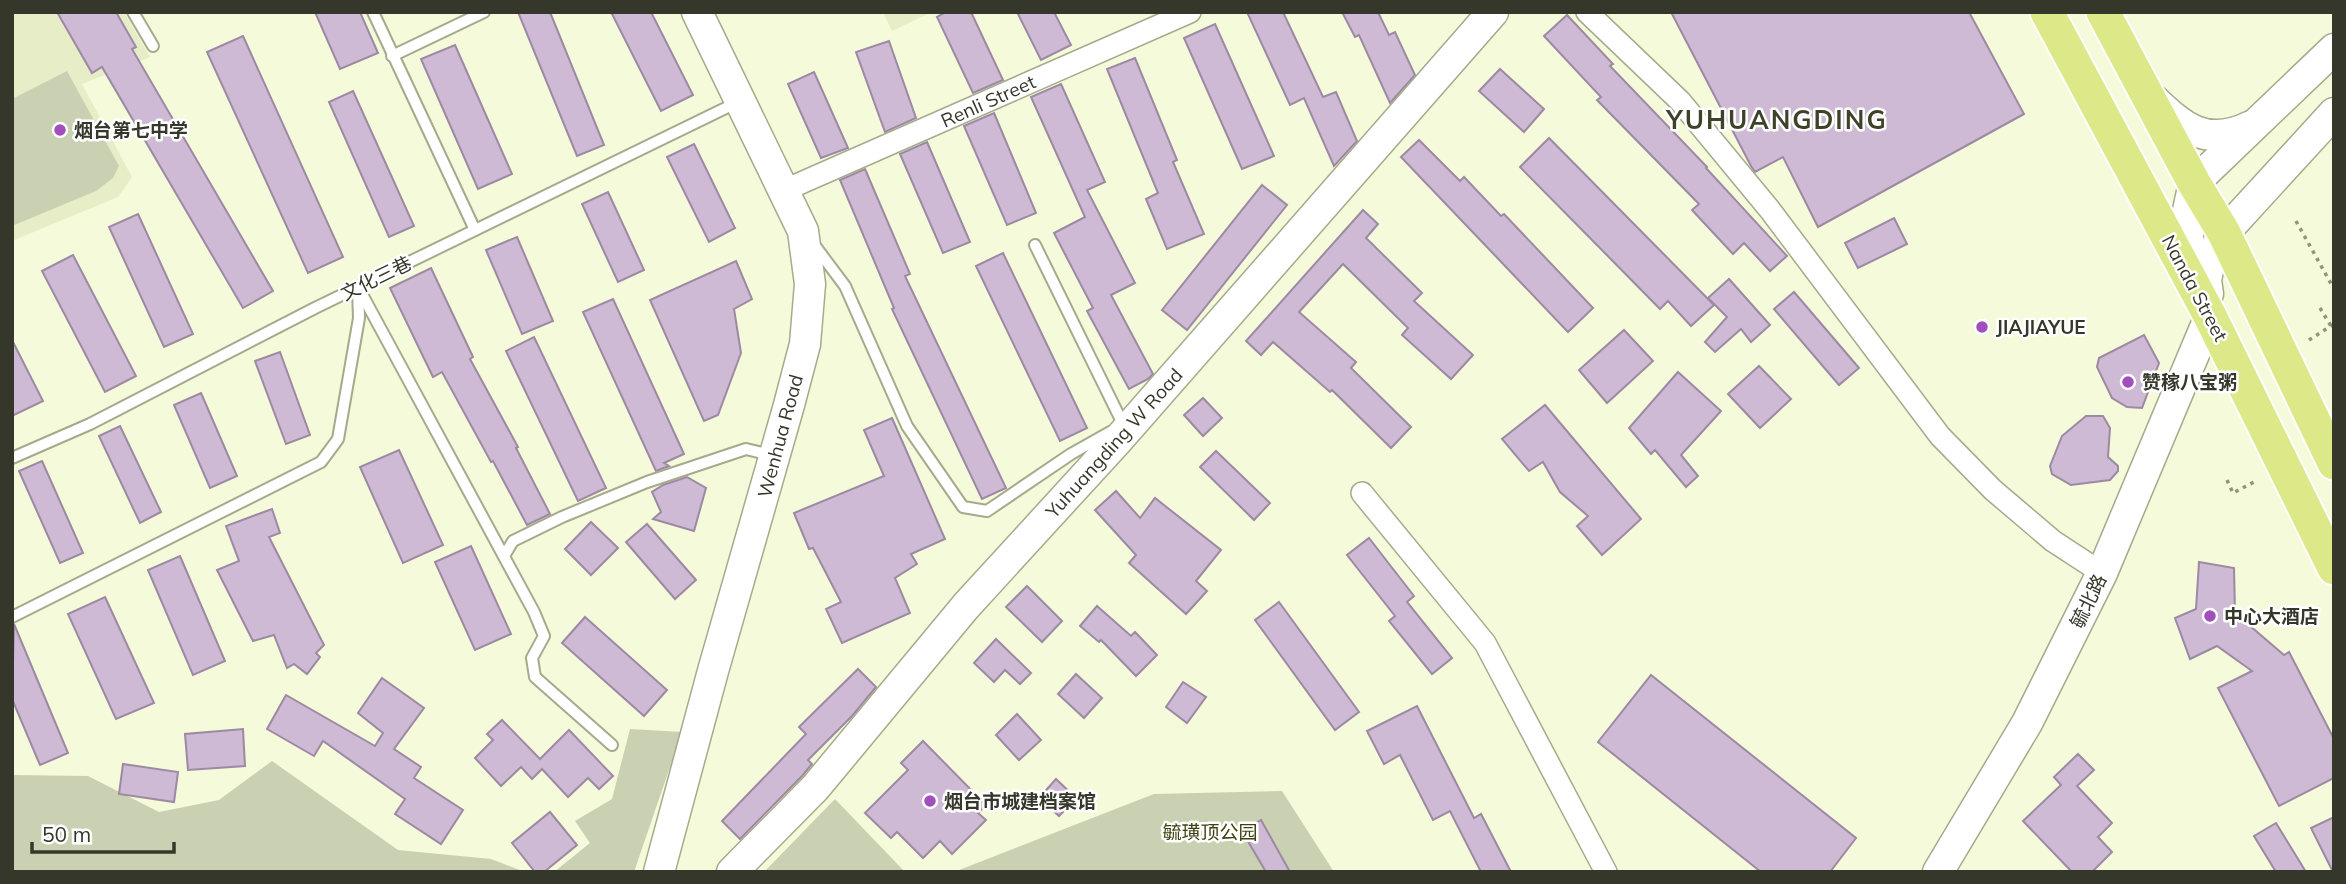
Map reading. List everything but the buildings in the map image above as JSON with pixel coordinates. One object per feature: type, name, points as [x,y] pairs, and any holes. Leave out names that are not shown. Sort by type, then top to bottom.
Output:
[{"type":"main road","name":"Nanda Street","points":[[2047,12],[2210,316],[2334,568]]},
{"type":"main road","points":[[2102,12],[2224,233],[2334,463]]},
{"type":"street","name":"Wenhua Road","points":[[659,872],[805,344],[810,284],[803,231],[697,12]]},
{"type":"street","name":"Renli Street","points":[[785,190],[1190,12]]},
{"type":"street","name":"Yuhuangding W Road","points":[[732,872],[815,789],[966,606],[1158,396],[1493,12]]},
{"type":"street","points":[[1587,12],[1680,101],[1762,200],[1940,436],[1993,490],[2053,541],[2102,573]]},
{"type":"street","points":[[2210,316],[2189,253],[2187,215],[2194,183],[2334,49]]},
{"type":"street","points":[[2145,91],[2184,125],[2210,136],[2224,136],[2258,123]]},
{"type":"street","points":[[2210,316],[2206,280],[2211,256],[2224,233],[2334,113]]},
{"type":"street","name":"毓北路","points":[[1937,872],[2027,723],[2102,573],[2210,316]]},
{"type":"street","points":[[1362,493],[1485,643],[1606,872]]},
{"type":"lane","points":[[133,12],[153,46]]},
{"type":"lane","points":[[373,12],[475,230]]},
{"type":"lane","points":[[392,56],[484,12]]},
{"type":"lane","name":"文化三巷","points":[[12,458],[90,424],[358,287],[741,100]]},
{"type":"lane","points":[[803,231],[845,286],[907,426],[963,507],[987,511],[1071,454],[1124,424],[1158,396]]},
{"type":"lane","points":[[1034,245],[1124,424]]},
{"type":"lane","points":[[358,287],[534,612],[544,636],[532,658],[535,677],[612,745]]},
{"type":"lane","points":[[12,617],[321,462],[338,439],[359,318],[358,287]]},
{"type":"lane","points":[[504,556],[513,541],[562,517],[647,482],[746,449],[775,456]]},
{"type":"path","points":[[2296,221],[2334,289]]},
{"type":"path","points":[[2309,340],[2332,325],[2320,308]]},
{"type":"path","points":[[2227,480],[2232,493],[2254,482]]},
{"type":"shaded area","name":"烟台第七中学","points":[[12,12],[124,12],[150,57],[82,84],[132,177],[118,197],[12,241]]},
{"type":"shaded area","points":[[883,12],[932,12],[892,31]]},
{"type":"green space","points":[[67,71],[119,166],[113,178],[96,191],[12,226],[12,99]]},
{"type":"green space","points":[[630,729],[682,732],[634,872],[554,872],[590,843],[575,821],[612,799]]},
{"type":"green space","points":[[272,761],[398,850],[491,859],[525,872],[12,872],[12,775],[88,776],[159,812],[219,800]]},
{"type":"green space","name":"毓璜顶公园","points":[[1282,791],[1334,872],[954,872],[1154,794]]},
{"type":"green space","points":[[835,799],[905,872],[764,872]]},
{"type":"place","name":"烟台第七中学","points":[[60,130]]},
{"type":"place","name":"JIAJIAYUE","points":[[1982,327]]},
{"type":"place","name":"赞稼八宝粥","points":[[2128,382]]},
{"type":"place","name":"中心大酒店","points":[[2210,616]]},
{"type":"place","name":"烟台市城建档案馆","points":[[930,801]]},
{"type":"district","name":"YUHUANGDING","points":[[1777,119]]}]
